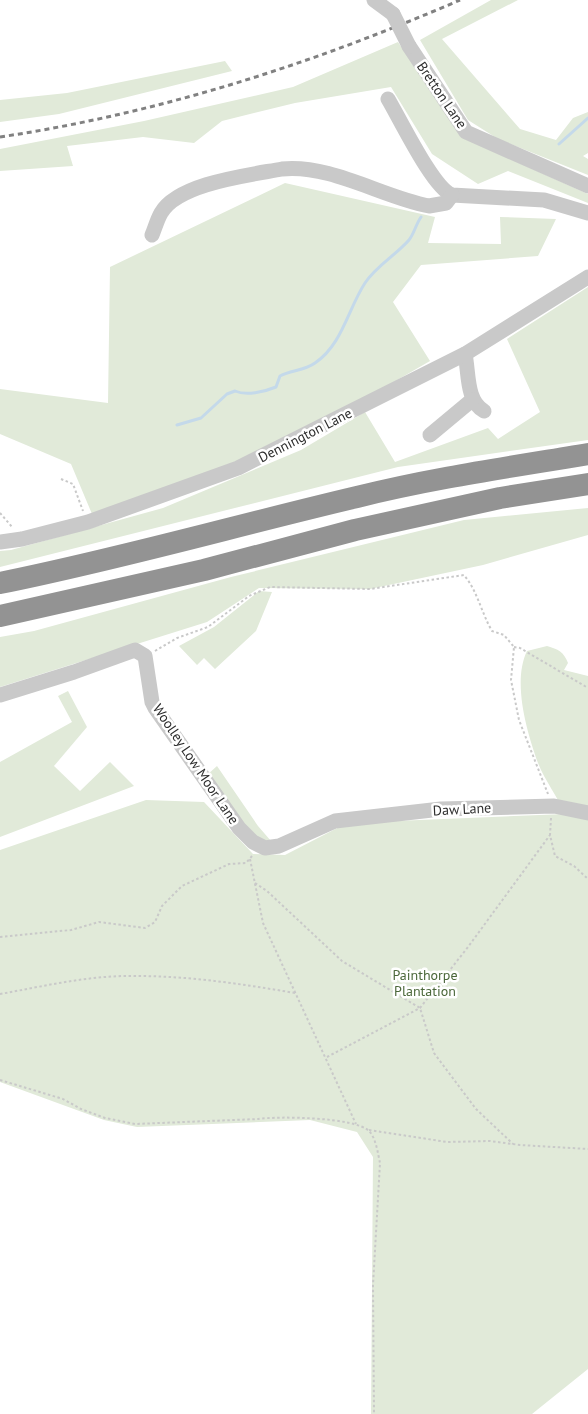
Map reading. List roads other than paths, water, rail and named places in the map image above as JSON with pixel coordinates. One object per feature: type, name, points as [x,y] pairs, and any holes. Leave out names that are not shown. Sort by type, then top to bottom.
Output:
[{"type":"highway","points":[[0,582],[161,547],[358,496],[454,476],[588,454]]},
{"type":"highway","points":[[0,616],[204,570],[355,530],[500,498],[588,484]]},
{"type":"street","name":"Bretton Lane","points":[[374,0],[393,14],[409,46],[466,132],[588,186]]},
{"type":"street","points":[[388,99],[429,169],[445,192],[452,195],[544,200],[588,213]]},
{"type":"street","points":[[152,235],[160,214],[175,199],[206,185],[282,169],[294,168],[317,171],[429,206],[446,203],[452,195]]},
{"type":"street","name":"Dennington Lane","points":[[0,542],[22,539],[88,522],[238,468],[465,354],[588,277]]},
{"type":"street","points":[[465,354],[472,400],[476,407],[484,411]]},
{"type":"street","points":[[430,435],[472,400]]},
{"type":"street","name":"Woolley Low Moor Lane","points":[[0,695],[74,672],[135,650],[145,656],[152,702],[155,708],[254,852],[279,846],[335,821]]},
{"type":"street","name":"Daw Lane","points":[[335,821],[441,809],[554,806],[588,813]]},
{"type":"waterway","points":[[559,144],[588,118]]},
{"type":"waterway","points":[[177,425],[201,418],[227,394],[235,391],[255,393],[276,387],[280,376],[315,363],[332,347],[365,283],[375,271],[409,240],[421,217]]},
{"type":"railway","points":[[0,137],[60,127],[119,114],[234,84],[348,45],[460,0]]},
{"type":"park label","name":"Painthorpe Plantation","points":[[425,984]]}]
